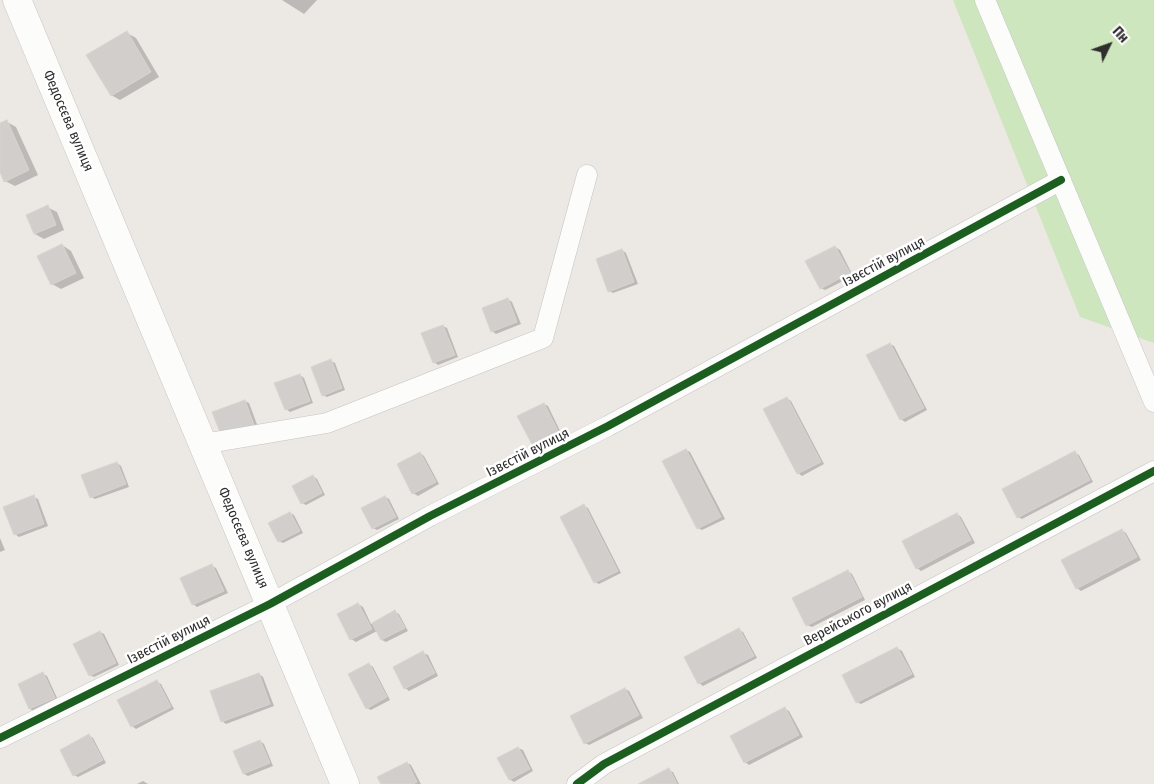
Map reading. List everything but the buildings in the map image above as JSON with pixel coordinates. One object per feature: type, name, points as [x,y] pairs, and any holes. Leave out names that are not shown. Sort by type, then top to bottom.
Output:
[{"type":"main road","name":"Федосєєва вулиця","points":[[17,0],[345,784]]},
{"type":"street","points":[[985,0],[1154,402]]},
{"type":"street","points":[[203,444],[327,423],[544,338],[587,175]]},
{"type":"street","name":"Ізвєстій вулиця","points":[[0,738],[270,604],[430,516],[608,426],[1062,180]]},
{"type":"street","name":"Верейського вулиця","points":[[577,784],[604,764],[1154,471]]},
{"type":"green space","points":[[953,0],[1154,0],[1154,343],[1080,317]]},
{"type":"cycle path","points":[[0,738],[270,604],[430,516],[608,426],[1061,180]]},
{"type":"cycle path","points":[[577,784],[604,764],[1154,471]]}]
